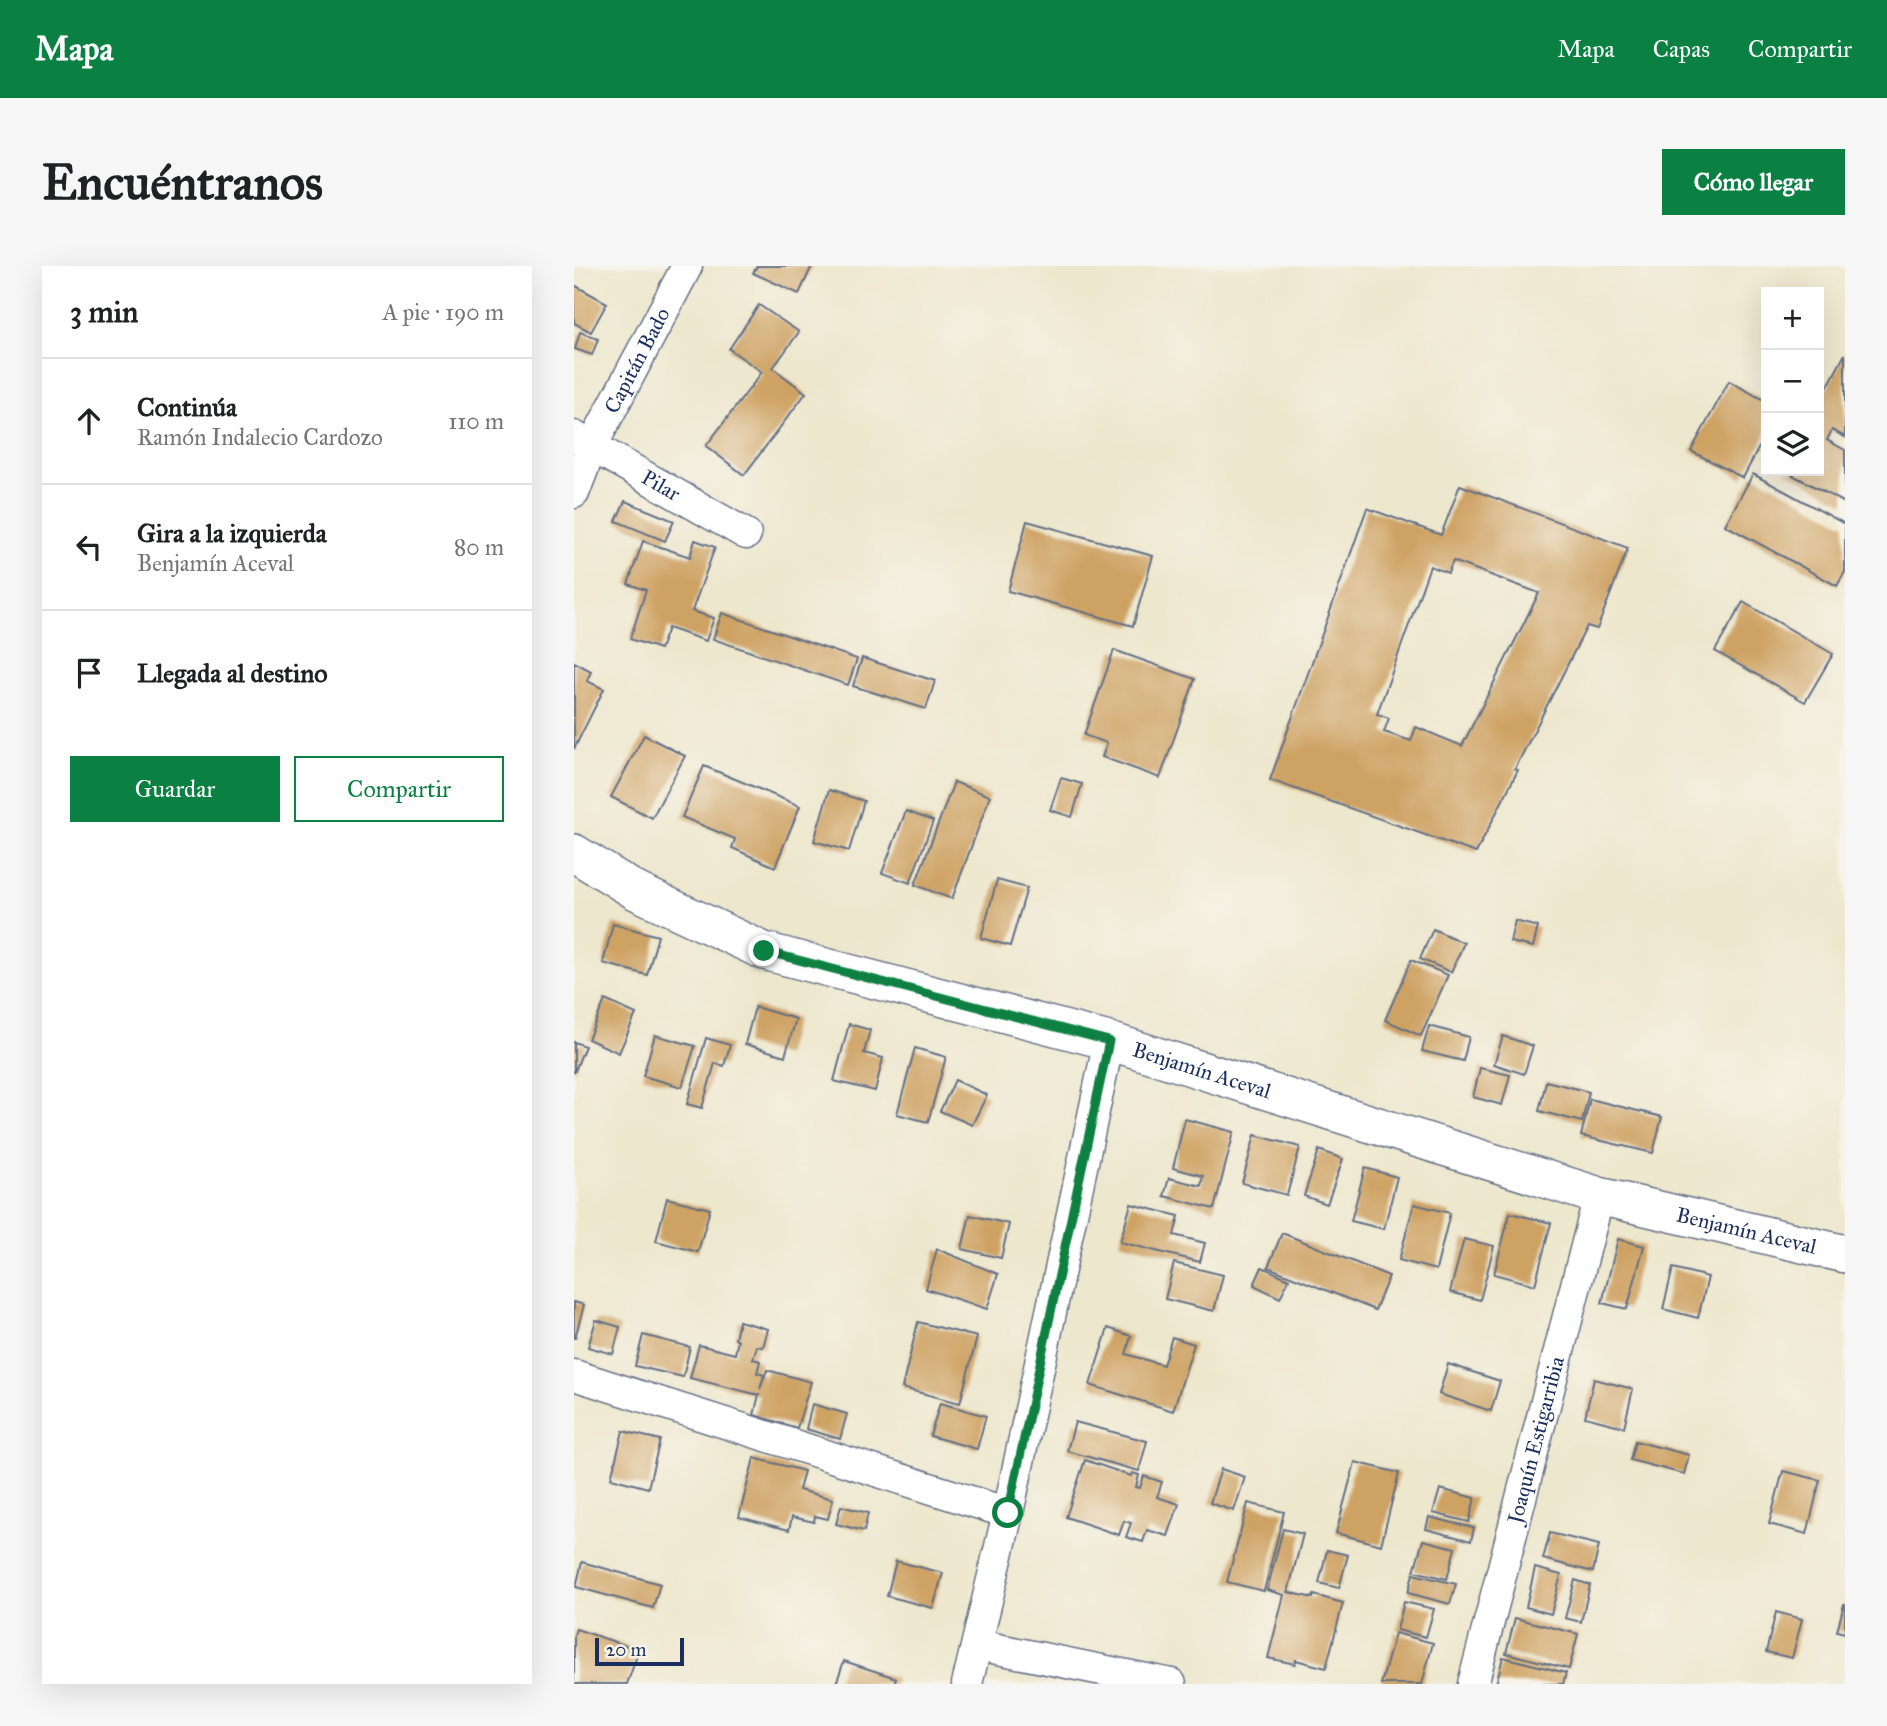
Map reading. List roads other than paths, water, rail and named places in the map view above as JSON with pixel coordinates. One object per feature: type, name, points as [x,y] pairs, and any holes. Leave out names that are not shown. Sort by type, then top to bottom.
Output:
[{"type":"street","name":"Capitán Bado","points":[[574,494],[583,441],[687,266]]},
{"type":"street","name":"Pilar","points":[[583,441],[746,534]]},
{"type":"street","name":"Benjamín Aceval","points":[[574,853],[636,891],[764,951],[1109,1041],[1600,1196],[1845,1254]]},
{"type":"street","points":[[967,1684],[1008,1513],[1109,1041]]},
{"type":"street","name":"Joaquín Estigarribia","points":[[1473,1684],[1600,1196]]},
{"type":"street","points":[[574,1375],[1008,1513]]},
{"type":"street","points":[[978,1645],[1171,1684]]}]
